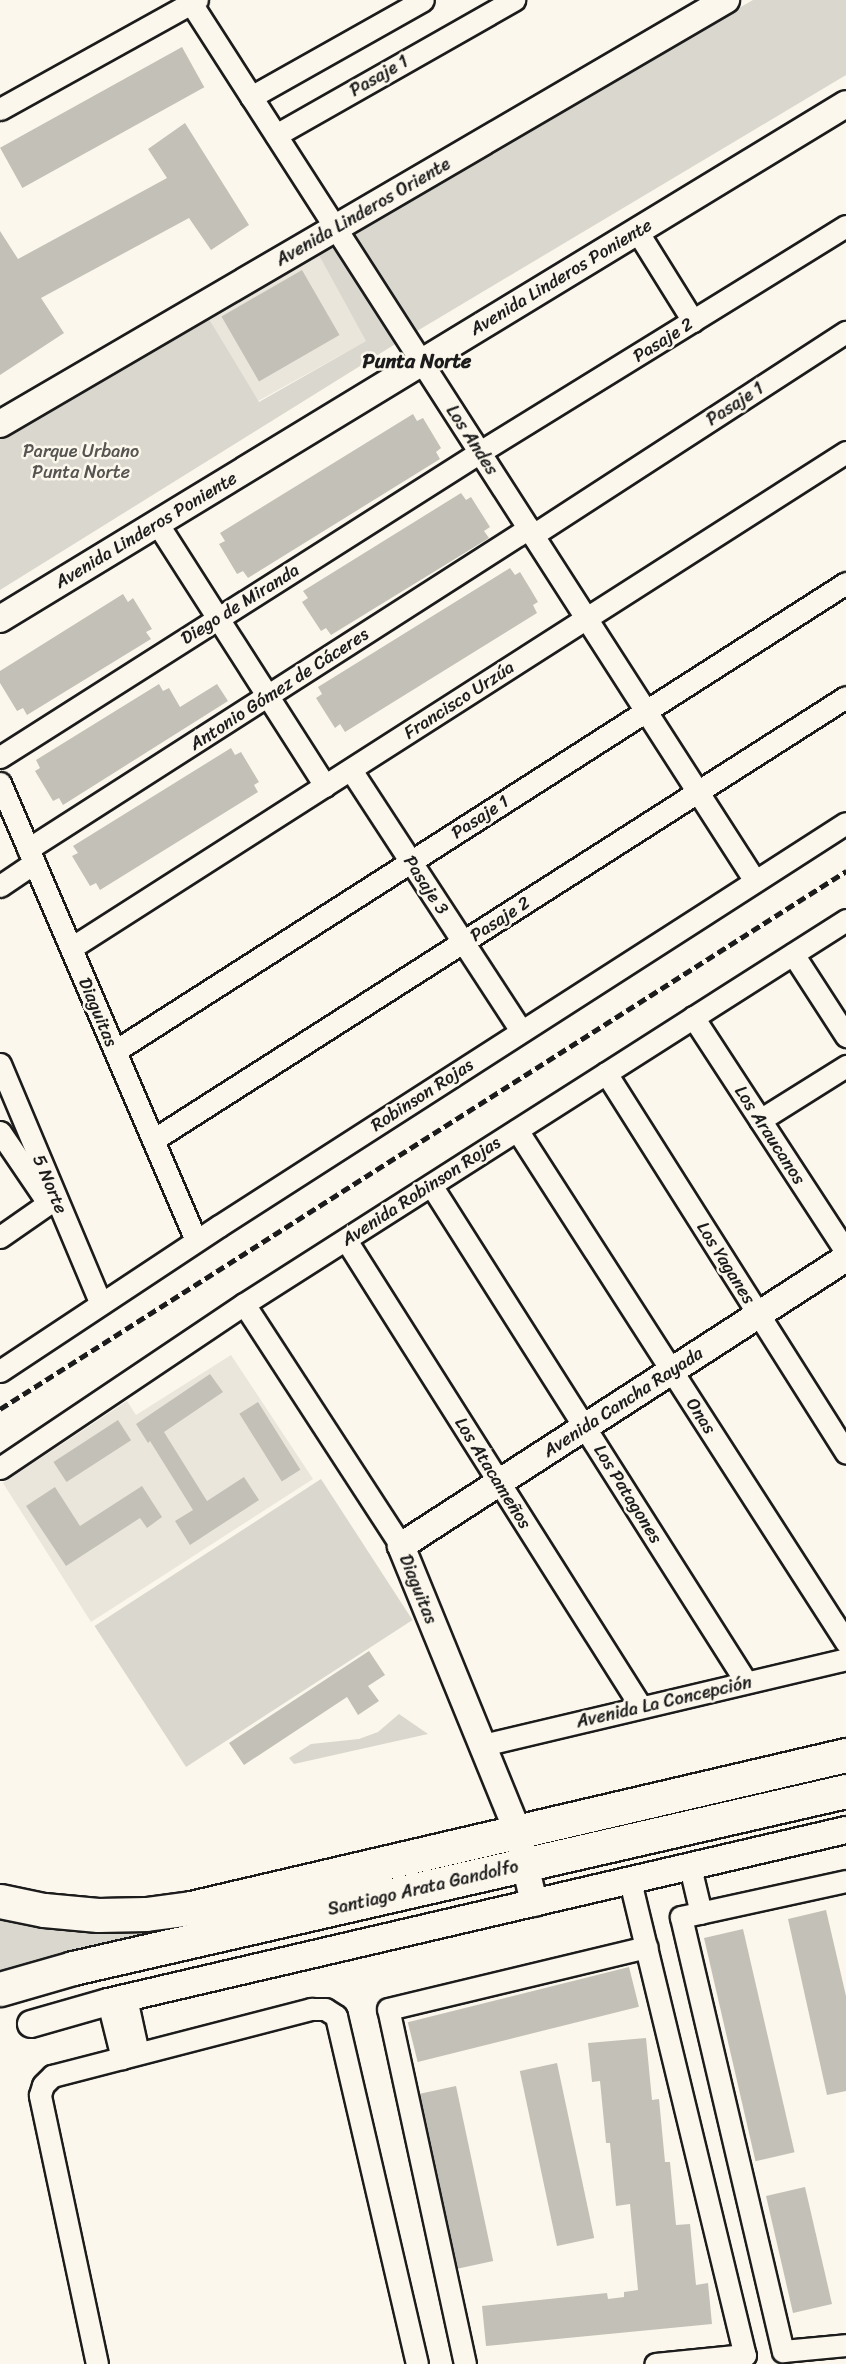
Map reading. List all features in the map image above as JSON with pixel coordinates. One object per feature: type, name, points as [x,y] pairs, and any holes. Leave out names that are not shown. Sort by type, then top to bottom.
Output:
[{"type":"main road","name":"Santiago Arata Gandolfo","points":[[0,1901],[44,1910],[86,1914],[122,1915],[169,1912],[846,1755]]},
{"type":"main road","name":"Santiago Arata Gandolfo","points":[[0,1989],[73,1968],[846,1791]]},
{"type":"street","points":[[251,97],[423,0]]},
{"type":"street","name":"Pasaje 1","points":[[276,135],[514,0]]},
{"type":"street","name":"Avenida Linderos Oriente","points":[[0,424],[726,0]]},
{"type":"street","points":[[0,109],[192,1]]},
{"type":"street","name":"Los Andes","points":[[192,1],[251,97],[755,881]]},
{"type":"street","name":"Avenida Linderos Poniente","points":[[0,619],[846,104]]},
{"type":"street","name":"Pasaje 2","points":[[480,452],[846,226]]},
{"type":"street","points":[[637,231],[693,321]]},
{"type":"street","name":"Pasaje 1","points":[[531,531],[846,332]]},
{"type":"street","name":"Diego de Miranda","points":[[0,757],[480,452]]},
{"type":"street","name":"Francisco Urzúa","points":[[71,948],[846,452]]},
{"type":"street","points":[[157,523],[325,786]]},
{"type":"street","name":"Antonio Gómez de Cáceres","points":[[0,886],[31,856],[267,696],[531,531]]},
{"type":"street","name":"Pasaje 1","points":[[115,1051],[846,583]]},
{"type":"street","name":"Pasaje 2","points":[[153,1140],[846,697]]},
{"type":"street","name":"Pasaje 3","points":[[351,770],[521,1031]]},
{"type":"street","name":"Diaguitas","points":[[0,783],[196,1240]]},
{"type":"street","name":"Robinson Rojas","points":[[0,1371],[196,1240],[846,822]]},
{"type":"street","name":"Avenida Robinson Rojas","points":[[0,1468],[244,1304],[846,920]]},
{"type":"street","points":[[793,954],[846,1036]]},
{"type":"street","name":"Los Araucanos","points":[[693,1017],[846,1252]]},
{"type":"street","name":"5 Norte","points":[[0,1064],[52,1201],[101,1304]]},
{"type":"street","points":[[760,1120],[846,1066]]},
{"type":"street","name":"Los Yaganes","points":[[606,1073],[846,1452]]},
{"type":"street","name":"Onas","points":[[517,1130],[846,1642]]},
{"type":"street","points":[[0,1132],[52,1201],[0,1237]]},
{"type":"street","name":"Los Patagones","points":[[432,1185],[746,1682]]},
{"type":"street","name":"Los Atacameños","points":[[346,1240],[641,1707]]},
{"type":"street","name":"Avenida Cancha Rayada","points":[[400,1546],[846,1258]]},
{"type":"street","name":"Diaguitas","points":[[244,1304],[400,1546],[518,1830],[534,1903]]},
{"type":"street","name":"Avenida La Concepción","points":[[483,1745],[846,1659]]},
{"type":"street","points":[[31,2024],[117,2000],[846,1830]]},
{"type":"street","points":[[690,1867],[701,1913]]},
{"type":"street","points":[[630,1881],[746,2355],[655,2364]]},
{"type":"street","points":[[846,1881],[681,1917],[783,2351],[846,2345]]},
{"type":"street","points":[[465,2364],[388,2008],[647,1947]]},
{"type":"street","points":[[117,2000],[130,2056]]},
{"type":"street","points":[[97,2364],[40,2096],[43,2085],[52,2076],[311,2009],[325,2009],[336,2016],[417,2364]]},
{"type":"shaded area","points":[[316,250],[366,341],[255,403],[205,312]]},
{"type":"shaded area","points":[[231,1355],[313,1479],[91,1622],[3,1483],[127,1401],[136,1415]]},
{"type":"green space","name":"Parque Urbano Punta Norte","points":[[753,0],[846,0],[846,75],[397,343],[0,590],[0,433],[206,314],[259,402],[366,341],[316,250]]},
{"type":"green space","points":[[321,1479],[412,1620],[186,1767],[95,1626]]},
{"type":"green space","points":[[399,1714],[428,1734],[294,1764],[289,1758],[311,1744],[359,1739],[378,1732]]},
{"type":"green space","points":[[497,1853],[498,1857],[0,1981],[0,1911],[44,1921]]},
{"type":"building","points":[[182,47],[204,87],[22,188],[0,148]]},
{"type":"building","points":[[185,123],[249,225],[211,250],[189,218],[41,298],[64,333],[0,375],[0,231],[18,259],[167,178],[148,149]]},
{"type":"building","points":[[302,270],[340,335],[259,381],[221,316]]},
{"type":"building","points":[[413,414],[417,421],[423,418],[441,448],[436,452],[440,459],[248,578],[243,571],[237,574],[219,544],[225,541],[220,533]]},
{"type":"building","points":[[461,493],[466,500],[471,497],[490,527],[484,531],[489,538],[331,635],[326,628],[321,631],[302,602],[308,598],[303,591]]},
{"type":"building","points":[[510,568],[515,575],[520,572],[531,590],[538,602],[533,605],[537,613],[345,732],[340,724],[335,728],[316,698],[322,694],[318,687]]},
{"type":"building","points":[[123,594],[128,602],[133,598],[152,629],[146,632],[151,639],[27,715],[23,708],[17,711],[0,683],[0,671]]},
{"type":"building","points":[[159,684],[163,691],[169,688],[180,707],[217,684],[228,701],[63,805],[59,798],[53,801],[35,771],[40,768],[36,760]]},
{"type":"building","points":[[231,748],[235,755],[241,752],[259,782],[254,785],[258,792],[100,890],[96,883],[90,886],[72,856],[78,853],[73,846]]},
{"type":"building","points":[[210,1374],[223,1392],[164,1432],[207,1501],[244,1477],[259,1500],[190,1545],[175,1521],[193,1510],[150,1441],[148,1443],[136,1424]]},
{"type":"building","points":[[258,1402],[300,1470],[282,1482],[239,1414]]},
{"type":"building","points":[[118,1420],[131,1440],[66,1482],[53,1462]]},
{"type":"building","points":[[142,1486],[162,1517],[147,1528],[140,1518],[66,1566],[26,1506],[55,1487],[80,1526]]},
{"type":"building","points":[[369,1651],[385,1675],[368,1686],[379,1701],[358,1715],[347,1697],[244,1765],[229,1743]]},
{"type":"building","points":[[826,1910],[846,1996],[846,2091],[827,2095],[788,1919]]},
{"type":"building","points":[[743,1929],[795,2152],[756,2161],[704,1938]]},
{"type":"building","points":[[629,1967],[639,2007],[418,2062],[408,2022]]},
{"type":"building","points":[[646,2038],[652,2100],[659,2099],[665,2162],[670,2162],[676,2225],[690,2224],[696,2285],[708,2283],[712,2324],[486,2346],[482,2306],[607,2293],[608,2299],[624,2297],[624,2292],[638,2290],[630,2204],[616,2206],[610,2143],[606,2143],[600,2081],[592,2082],[588,2043]]},
{"type":"building","points":[[557,2063],[594,2238],[557,2246],[520,2071]]},
{"type":"building","points":[[456,2086],[493,2261],[456,2269],[419,2094]]},
{"type":"building","points":[[805,2187],[832,2304],[793,2313],[766,2196]]},
{"type":"railway","points":[[0,1409],[846,871]]},
{"type":"district","name":"Punta Norte","points":[[417,361]]}]
